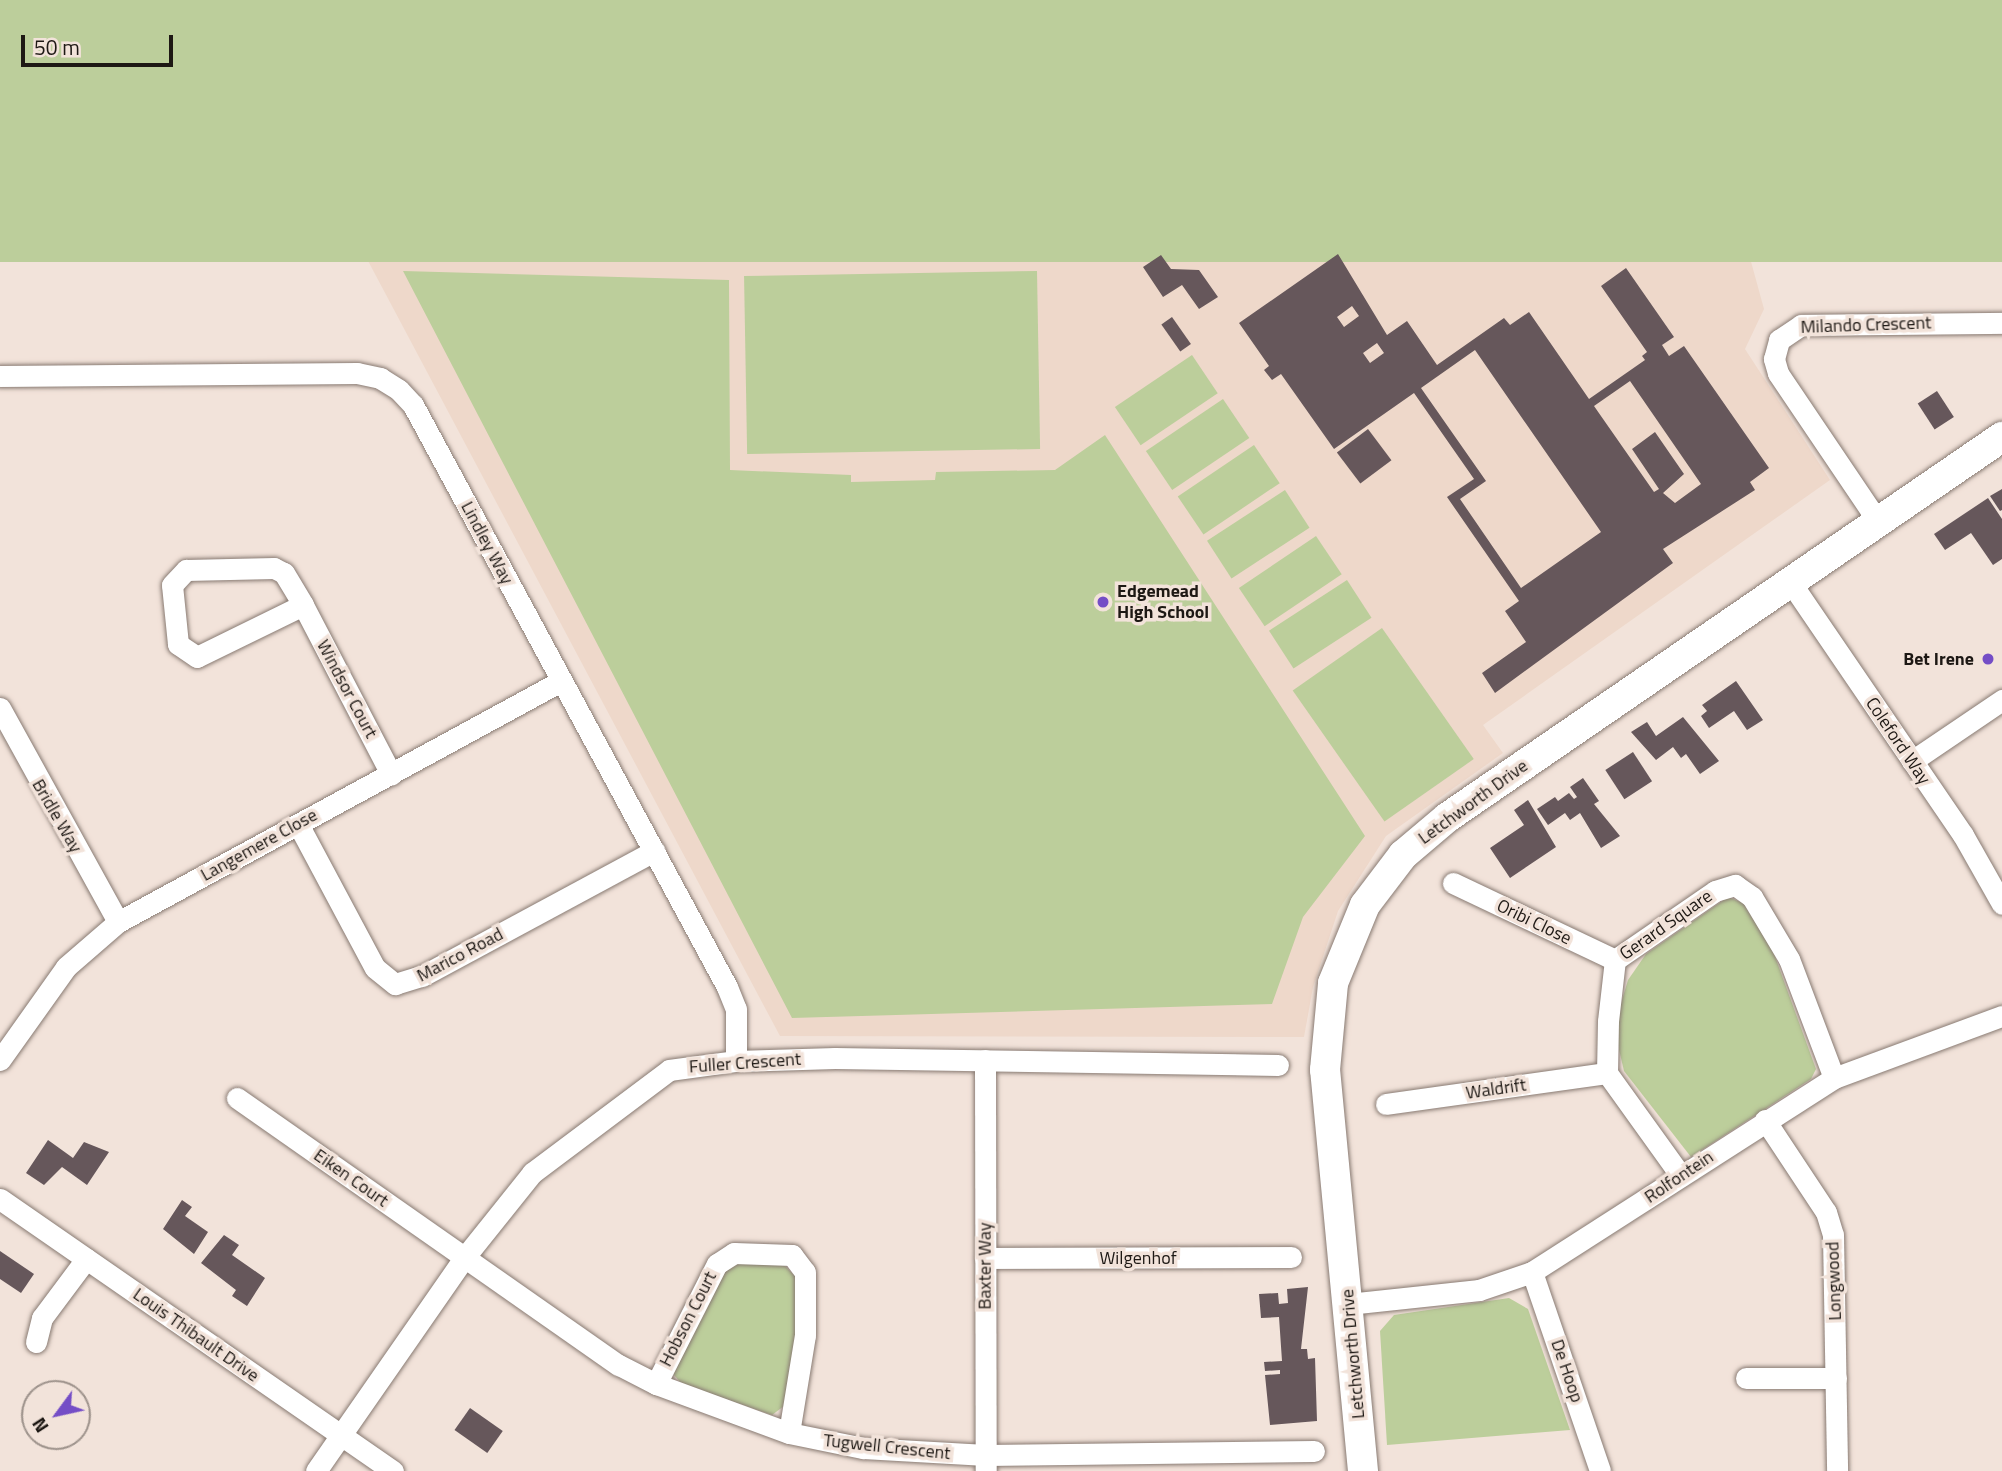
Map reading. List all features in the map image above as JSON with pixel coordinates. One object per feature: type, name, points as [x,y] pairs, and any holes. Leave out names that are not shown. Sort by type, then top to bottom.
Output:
[{"type":"street","name":"Milando Crescent","points":[[1877,520],[1778,373],[1774,359],[1779,340],[1801,325],[2002,323]]},
{"type":"street","name":"Lindley Way","points":[[0,376],[357,373],[391,383],[412,405],[654,851],[736,1009],[736,1061]]},
{"type":"street","name":"Letchworth Drive","points":[[1363,1471],[1325,1070],[1326,1031],[1336,972],[1365,905],[1408,850],[1448,817],[1789,580],[2002,437]]},
{"type":"street","name":"Windsor Court","points":[[303,605],[197,657],[178,644],[172,585],[186,570],[274,568],[288,577],[303,605],[391,774]]},
{"type":"street","name":"Coleford Way","points":[[1789,580],[1912,761],[2002,904]]},
{"type":"street","name":"Langemere Close","points":[[0,1060],[66,967],[118,922],[561,681]]},
{"type":"street","points":[[1912,761],[2002,700]]},
{"type":"street","name":"Bridle Way","points":[[0,709],[6,738],[118,922]]},
{"type":"street","name":"Marico Road","points":[[298,824],[376,968],[395,984],[422,976],[654,851]]},
{"type":"street","name":"Oribi Close","points":[[1453,883],[1615,961]]},
{"type":"street","name":"Gerard Square","points":[[1607,1073],[1615,961],[1715,891],[1728,885],[1742,888],[1752,897],[1789,959],[1834,1078]]},
{"type":"street","name":"Rolfontein","points":[[1348,1304],[1479,1290],[1532,1272],[1834,1078],[2002,1016]]},
{"type":"street","name":"Fuller Crescent","points":[[316,1471],[464,1258],[532,1173],[626,1098],[669,1070],[736,1061],[985,1060],[1278,1065]]},
{"type":"street","name":"Baxter Way","points":[[985,1060],[986,1463]]},
{"type":"street","points":[[1607,1073],[1681,1176]]},
{"type":"street","name":"Waldrift","points":[[1386,1104],[1607,1073]]},
{"type":"street","name":"Eiken Court","points":[[237,1098],[464,1258]]},
{"type":"street","name":"Longwood","points":[[1765,1120],[1830,1223],[1835,1247],[1837,1471]]},
{"type":"street","name":"Louis Thibault Drive","points":[[0,1199],[393,1471]]},
{"type":"street","name":"Hobson Court","points":[[656,1384],[717,1264],[734,1253],[792,1255],[805,1272],[805,1335],[789,1433]]},
{"type":"street","name":"Wilgenhof","points":[[985,1258],[1291,1257]]},
{"type":"street","name":"Tugwell Crescent","points":[[464,1258],[619,1365],[656,1384],[789,1433],[863,1448],[986,1463],[1239,1463],[1314,1451]]},
{"type":"street","points":[[36,1342],[42,1318],[86,1259]]},
{"type":"street","name":"De Hoop","points":[[1532,1272],[1600,1471]]},
{"type":"street","points":[[1746,1378],[1836,1378]]},
{"type":"shaded area","name":"Edgemead High School","points":[[1143,246],[1747,247],[1764,309],[1745,349],[1830,480],[1483,725],[1503,753],[1386,836],[1338,911],[1313,987],[1304,1037],[780,1036],[367,259]]},
{"type":"green space","points":[[0,0],[2002,0],[2002,262],[0,262]]},
{"type":"green space","points":[[403,271],[729,280],[730,470],[851,475],[851,482],[935,480],[936,472],[1055,470],[1105,435],[1365,836],[1303,917],[1272,1004],[792,1018]]},
{"type":"green space","points":[[1037,271],[1040,449],[747,454],[744,276]]},
{"type":"green space","points":[[1192,355],[1218,393],[1141,445],[1115,407]]},
{"type":"green space","points":[[1223,399],[1249,438],[1172,490],[1146,451]]},
{"type":"green space","points":[[1254,445],[1280,483],[1203,535],[1178,496]]},
{"type":"green space","points":[[1285,490],[1310,528],[1232,578],[1207,541]]},
{"type":"green space","points":[[1316,536],[1342,574],[1265,626],[1239,588]]},
{"type":"green space","points":[[1347,580],[1372,618],[1294,668],[1269,631]]},
{"type":"green space","points":[[1382,628],[1474,759],[1384,822],[1293,691]]},
{"type":"green space","points":[[1728,897],[1743,903],[1773,951],[1816,1069],[1811,1079],[1691,1157],[1624,1071],[1617,1041],[1619,1010],[1628,980],[1646,954]]},
{"type":"green space","points":[[732,1263],[783,1264],[797,1278],[798,1333],[784,1406],[772,1415],[682,1384],[674,1375],[673,1369],[717,1275]]},
{"type":"green space","points":[[1509,1298],[1528,1309],[1570,1430],[1387,1445],[1380,1331],[1394,1315]]},
{"type":"building","points":[[1338,254],[1387,335],[1407,321],[1437,365],[1504,318],[1510,325],[1529,312],[1589,399],[1645,360],[1642,356],[1647,352],[1601,286],[1626,268],[1674,337],[1662,345],[1669,356],[1684,346],[1769,468],[1750,482],[1755,490],[1663,549],[1673,563],[1495,693],[1482,673],[1526,642],[1505,611],[1519,601],[1447,497],[1474,479],[1414,393],[1334,449],[1281,374],[1272,380],[1264,370],[1269,366],[1239,323]],"holes":[[[1352,306],[1359,316],[1344,327],[1337,317]],[[1377,343],[1384,353],[1370,363],[1363,353]],[[1475,350],[1601,532],[1521,588],[1460,499],[1486,481],[1421,388]],[[1630,381],[1701,484],[1675,503],[1663,493],[1684,474],[1655,432],[1632,449],[1659,489],[1654,492],[1594,406]]]},
{"type":"building","points":[[1161,255],[1171,269],[1199,270],[1218,297],[1199,309],[1182,285],[1163,297],[1143,267]]},
{"type":"building","points":[[1172,317],[1191,344],[1180,351],[1161,324]]},
{"type":"building","points":[[1937,391],[1954,417],[1935,430],[1918,404]]},
{"type":"building","points":[[1368,429],[1391,460],[1360,484],[1337,452]]},
{"type":"building","points":[[2002,489],[2002,510],[2000,511],[1990,496]]},
{"type":"building","points":[[1988,498],[2002,519],[2002,559],[1993,565],[1971,533],[1945,550],[1934,534]]},
{"type":"building","points":[[1736,681],[1763,720],[1747,730],[1734,711],[1709,728],[1701,716],[1707,711],[1702,705]]},
{"type":"building","points":[[1683,717],[1719,761],[1700,774],[1686,754],[1681,758],[1673,747],[1656,760],[1631,732],[1647,722],[1656,736]]},
{"type":"building","points":[[1633,752],[1652,781],[1624,799],[1605,770]]},
{"type":"building","points":[[1583,778],[1599,801],[1594,804],[1620,836],[1601,848],[1580,813],[1570,820],[1565,813],[1548,825],[1537,809],[1555,797],[1558,801],[1569,793],[1574,799],[1577,797],[1570,787]]},
{"type":"building","points":[[1528,800],[1556,847],[1510,878],[1490,848],[1524,825],[1514,810]]},
{"type":"building","points":[[48,1140],[73,1158],[84,1142],[109,1152],[87,1185],[62,1167],[44,1185],[26,1173]]},
{"type":"building","points":[[182,1200],[192,1207],[185,1216],[208,1232],[194,1254],[163,1229]]},
{"type":"building","points":[[224,1235],[239,1245],[232,1255],[265,1278],[247,1306],[232,1296],[236,1290],[201,1263]]},
{"type":"building","points":[[0,1251],[34,1274],[21,1293],[0,1279]]},
{"type":"building","points":[[1308,1287],[1301,1349],[1307,1349],[1308,1359],[1315,1358],[1317,1421],[1270,1425],[1265,1375],[1280,1374],[1280,1370],[1265,1371],[1264,1362],[1282,1361],[1279,1317],[1261,1318],[1259,1294],[1278,1293],[1279,1304],[1288,1303],[1287,1289]]},
{"type":"building","points":[[470,1408],[503,1431],[487,1453],[455,1430]]},
{"type":"place","name":"Edgemead High School","points":[[1103,602]]},
{"type":"place","name":"Bet Irene","points":[[1988,659]]}]
